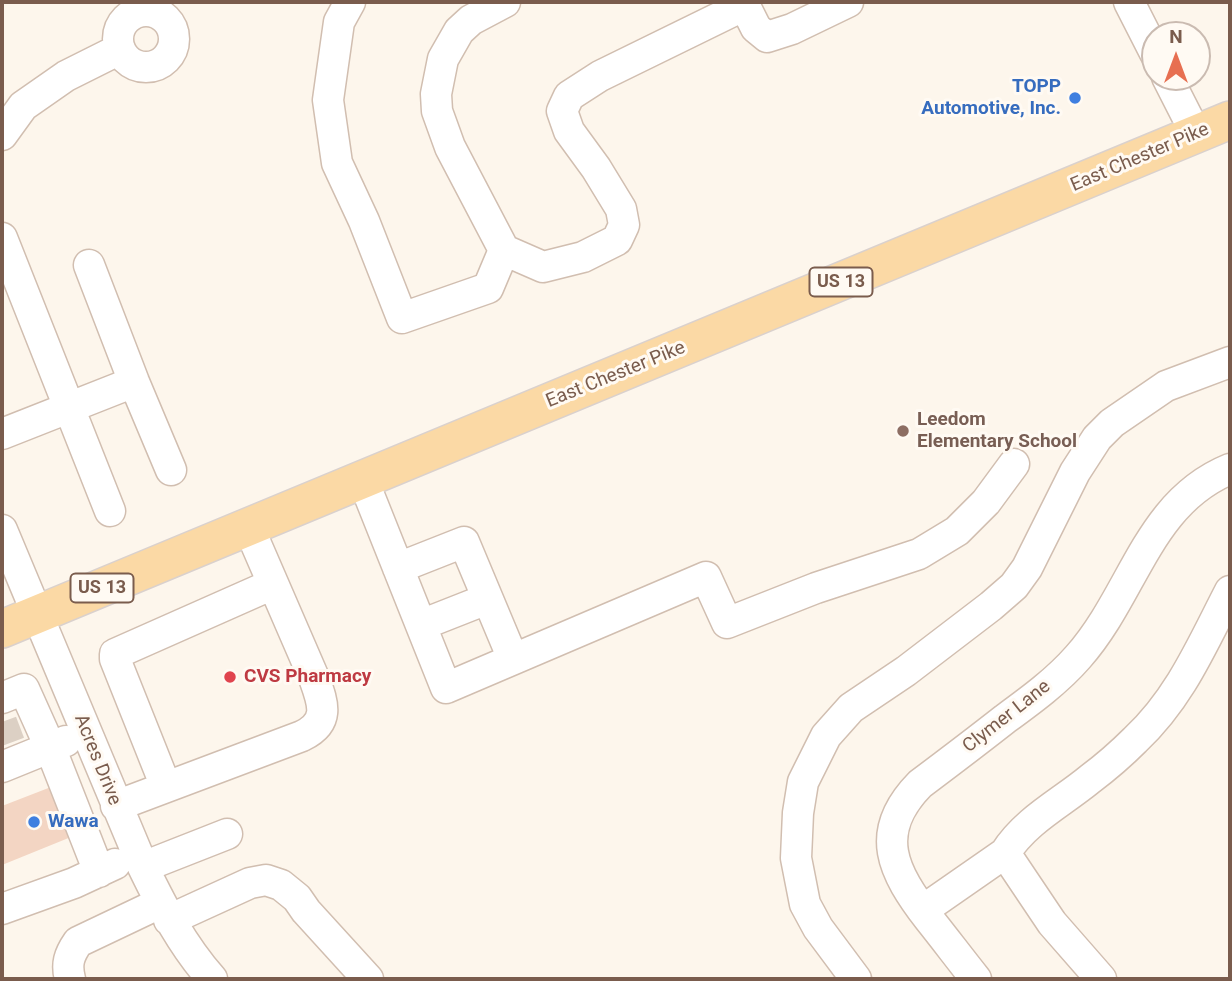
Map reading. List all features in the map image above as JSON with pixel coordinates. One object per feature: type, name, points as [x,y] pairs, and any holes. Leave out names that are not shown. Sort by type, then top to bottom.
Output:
[{"type":"main road","name":"East Chester Pike","points":[[2,629],[1230,120]]},
{"type":"street","points":[[350,2],[339,22],[328,100],[337,163],[364,221],[402,318],[488,288],[504,250]]},
{"type":"street","points":[[505,2],[471,20],[459,31],[443,59],[436,94],[437,111],[450,147],[504,250],[543,267],[583,257],[617,240],[624,225],[621,209],[569,131],[562,111],[569,96],[600,76],[744,3],[756,28],[767,37],[792,29],[848,2]]},
{"type":"street","points":[[1129,2],[1141,26]]},
{"type":"street","points":[[142,6],[167,19],[173,28],[173,50],[157,65],[135,65],[126,59],[120,49],[120,28],[126,18],[142,6]]},
{"type":"street","points":[[2,135],[23,106],[66,76],[120,49]]},
{"type":"street","points":[[1174,91],[1196,134]]},
{"type":"street","points":[[2,238],[110,512]]},
{"type":"street","points":[[89,265],[171,470]]},
{"type":"street","points":[[856,979],[818,928],[806,904],[796,858],[798,813],[803,782],[826,736],[851,708],[916,663],[1014,586],[1027,568],[1076,472],[1097,438],[1112,423],[1166,386],[1230,362]]},
{"type":"street","points":[[2,434],[134,382]]},
{"type":"street","points":[[363,480],[446,688],[706,577],[727,623],[817,588],[919,554],[957,531],[986,502],[1014,464]]},
{"type":"street","name":"Clymer Lane","points":[[976,979],[900,877],[893,858],[894,822],[904,800],[1046,688],[1078,657],[1101,628],[1150,541],[1169,513],[1190,492],[1230,468]]},
{"type":"street","points":[[116,806],[261,753],[310,732],[319,723],[322,713],[314,678],[249,528]]},
{"type":"street","name":"Acres Drive","points":[[2,530],[140,861],[189,953],[212,979]]},
{"type":"street","points":[[398,568],[464,542],[513,659]]},
{"type":"street","points":[[166,787],[115,654],[273,584]]},
{"type":"street","points":[[923,911],[1005,853],[1031,823],[1092,778],[1137,739],[1166,706],[1211,632],[1230,591]]},
{"type":"street","points":[[421,625],[487,599]]},
{"type":"street","points":[[2,698],[24,689],[99,872]]},
{"type":"street","points":[[9,757],[50,747],[86,733]]},
{"type":"street","points":[[2,909],[99,872],[227,834]]},
{"type":"street","points":[[1005,853],[1052,923],[1101,979]]},
{"type":"street","points":[[70,979],[67,962],[78,942],[250,883],[266,880],[281,886],[297,898],[368,979]]},
{"type":"building","name":"Wawa","points":[[51,787],[71,837],[2,865],[2,806]]},
{"type":"tunnel","points":[[2,722],[10,743]]},
{"type":"place","name":"TOPP Automotive, Inc.","points":[[1075,98]]},
{"type":"place","name":"Leedom Elementary School","points":[[903,431]]},
{"type":"place","name":"CVS Pharmacy","points":[[230,677]]},
{"type":"place","name":"Wawa","points":[[34,822]]}]
